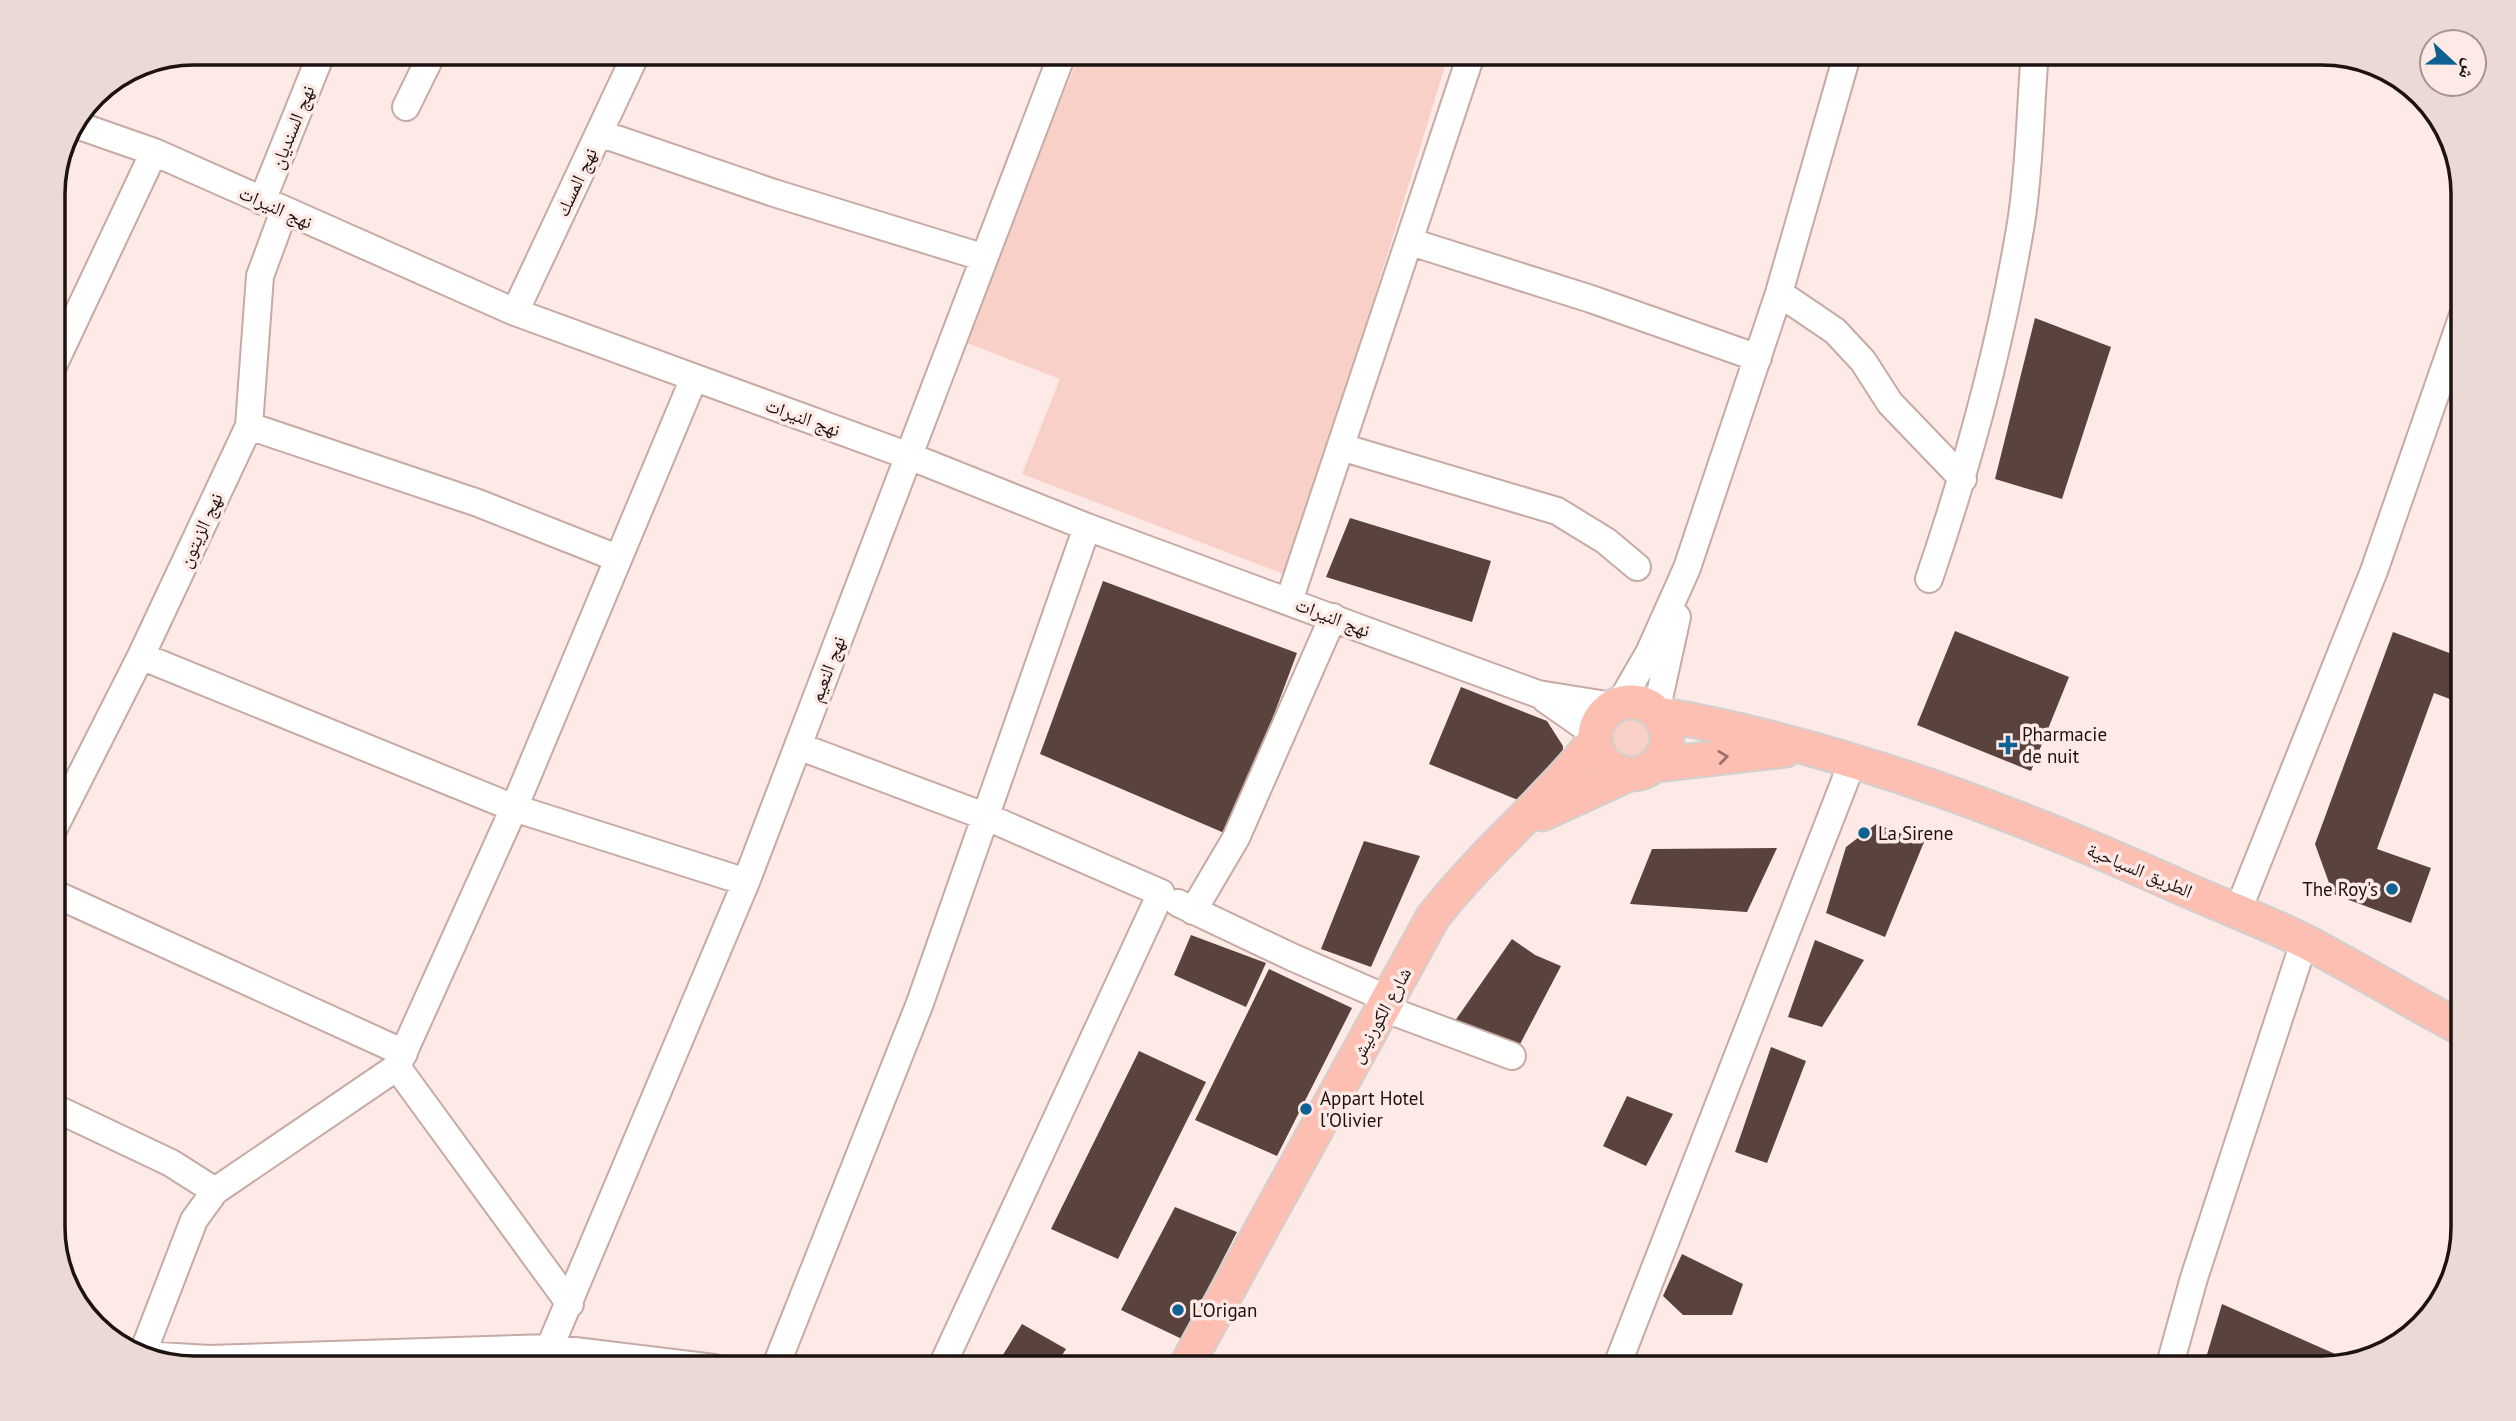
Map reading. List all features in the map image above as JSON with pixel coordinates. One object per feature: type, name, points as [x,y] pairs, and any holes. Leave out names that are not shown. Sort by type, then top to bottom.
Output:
[{"type":"main road","points":[[1639,702],[1658,713],[1664,722],[1668,740],[1642,770],[1609,767],[1597,751],[1595,737],[1601,718],[1616,705],[1639,702]]},
{"type":"main road","name":"الطريق السياحية","points":[[1658,713],[1723,725],[1852,763],[1943,792],[2052,833],[2304,942],[2451,1022]]},
{"type":"main road","name":"شارع الكورنيش","points":[[1192,1356],[1433,917],[1468,873],[1566,777],[1595,737]]},
{"type":"main road","name":"الطريق السياحية","points":[[1642,770],[1801,748]]},
{"type":"main road","name":"شارع الكورنيش","points":[[1518,826],[1586,792],[1642,770]]},
{"type":"street","name":"نهج السنديان","points":[[273,206],[318,65]]},
{"type":"street","points":[[406,107],[427,65]]},
{"type":"street","name":"نهج المسك","points":[[515,312],[631,65]]},
{"type":"street","name":"نهج النعيم","points":[[546,1356],[746,882],[982,257],[1058,65]]},
{"type":"street","points":[[1289,601],[1468,65]]},
{"type":"street","points":[[1538,694],[1616,705],[1649,653],[1687,568],[1758,358],[1845,65]]},
{"type":"street","points":[[1929,579],[1963,479],[1992,365],[2021,221],[2034,65]]},
{"type":"street","name":"نهج النيرات","points":[[84,127],[154,152],[515,312],[909,456],[1087,527],[1538,694]]},
{"type":"street","points":[[599,133],[774,193],[982,257]]},
{"type":"street","points":[[65,341],[154,152]]},
{"type":"street","name":"نهج الزيتون","points":[[65,806],[141,656],[249,426],[260,276],[273,206]]},
{"type":"street","points":[[1410,242],[1591,299],[1758,358]]},
{"type":"street","points":[[1779,293],[1835,331],[1863,361],[1890,403],[1963,479]]},
{"type":"street","points":[[2237,913],[2374,570],[2451,349]]},
{"type":"street","points":[[145,1346],[194,1220],[215,1191],[401,1060],[514,808],[694,378]]},
{"type":"street","points":[[249,426],[478,503],[617,558]]},
{"type":"street","points":[[1341,447],[1557,511],[1606,541],[1637,567]]},
{"type":"street","points":[[780,1356],[920,1003],[1087,527]]},
{"type":"street","points":[[1658,713],[1687,568]]},
{"type":"street","points":[[1193,911],[1236,838],[1333,617]]},
{"type":"street","points":[[141,656],[514,808],[746,882]]},
{"type":"street","points":[[1538,694],[1595,737]]},
{"type":"street","points":[[798,746],[987,817],[1161,893],[1193,911],[1386,1003],[1512,1056]]},
{"type":"street","points":[[1621,1356],[1852,763]]},
{"type":"street","points":[[947,1356],[1161,893]]},
{"type":"street","points":[[65,899],[401,1060],[569,1304]]},
{"type":"street","points":[[2172,1356],[2194,1278],[2304,942]]},
{"type":"street","points":[[65,1114],[171,1163],[215,1191]]},
{"type":"shaded area","points":[[1075,65],[1445,65],[1289,576],[1022,474],[1060,379],[962,341]]},
{"type":"shaded area","points":[[1633,713],[1650,719],[1656,736],[1650,753],[1633,759],[1616,753],[1610,736],[1616,719]]},
{"type":"building","points":[[2035,318],[2111,347],[2062,499],[1995,479]]},
{"type":"building","points":[[1350,518],[1491,561],[1472,622],[1326,577]]},
{"type":"building","points":[[1103,581],[1297,653],[1229,835],[1040,754]]},
{"type":"building","points":[[1955,631],[2069,677],[2031,771],[1917,725]]},
{"type":"building","points":[[2393,632],[2451,654],[2451,699],[2434,693],[2377,849],[2431,868],[2411,923],[2333,894],[2315,844]]},
{"type":"building","points":[[1461,687],[1547,721],[1563,746],[1562,769],[1518,800],[1429,764]]},
{"type":"building","points":[[1876,824],[1924,842],[1885,937],[1826,913],[1846,847]]},
{"type":"building","points":[[1364,841],[1420,856],[1371,967],[1321,949]]},
{"type":"building","points":[[1777,848],[1747,912],[1630,904],[1652,849]]},
{"type":"building","points":[[1191,935],[1266,963],[1246,1007],[1174,975]]},
{"type":"building","points":[[1512,939],[1535,955],[1561,966],[1518,1048],[1450,1028]]},
{"type":"building","points":[[1815,940],[1864,960],[1822,1027],[1788,1017]]},
{"type":"building","points":[[1269,969],[1352,1008],[1277,1156],[1195,1120]]},
{"type":"building","points":[[1771,1047],[1806,1061],[1767,1163],[1735,1152]]},
{"type":"building","points":[[1139,1051],[1206,1082],[1118,1259],[1051,1229]]},
{"type":"building","points":[[1627,1096],[1673,1114],[1646,1166],[1603,1146]]},
{"type":"building","points":[[1175,1207],[1237,1232],[1182,1339],[1121,1310]]},
{"type":"building","points":[[1682,1254],[1743,1284],[1732,1315],[1683,1315],[1663,1296]]},
{"type":"building","points":[[2222,1304],[2338,1355],[2322,1356],[2207,1356]]},
{"type":"building","points":[[1022,1324],[1066,1349],[1062,1356],[1002,1356]]},
{"type":"place","name":"Pharmacie de nuit","points":[[2008,745]]},
{"type":"place","name":"La Sirene","points":[[1864,833]]},
{"type":"place","name":"The Roy's","points":[[2392,889]]},
{"type":"place","name":"Appart Hotel l'Olivier","points":[[1306,1109]]},
{"type":"place","name":"L'Origan","points":[[1178,1310]]}]
